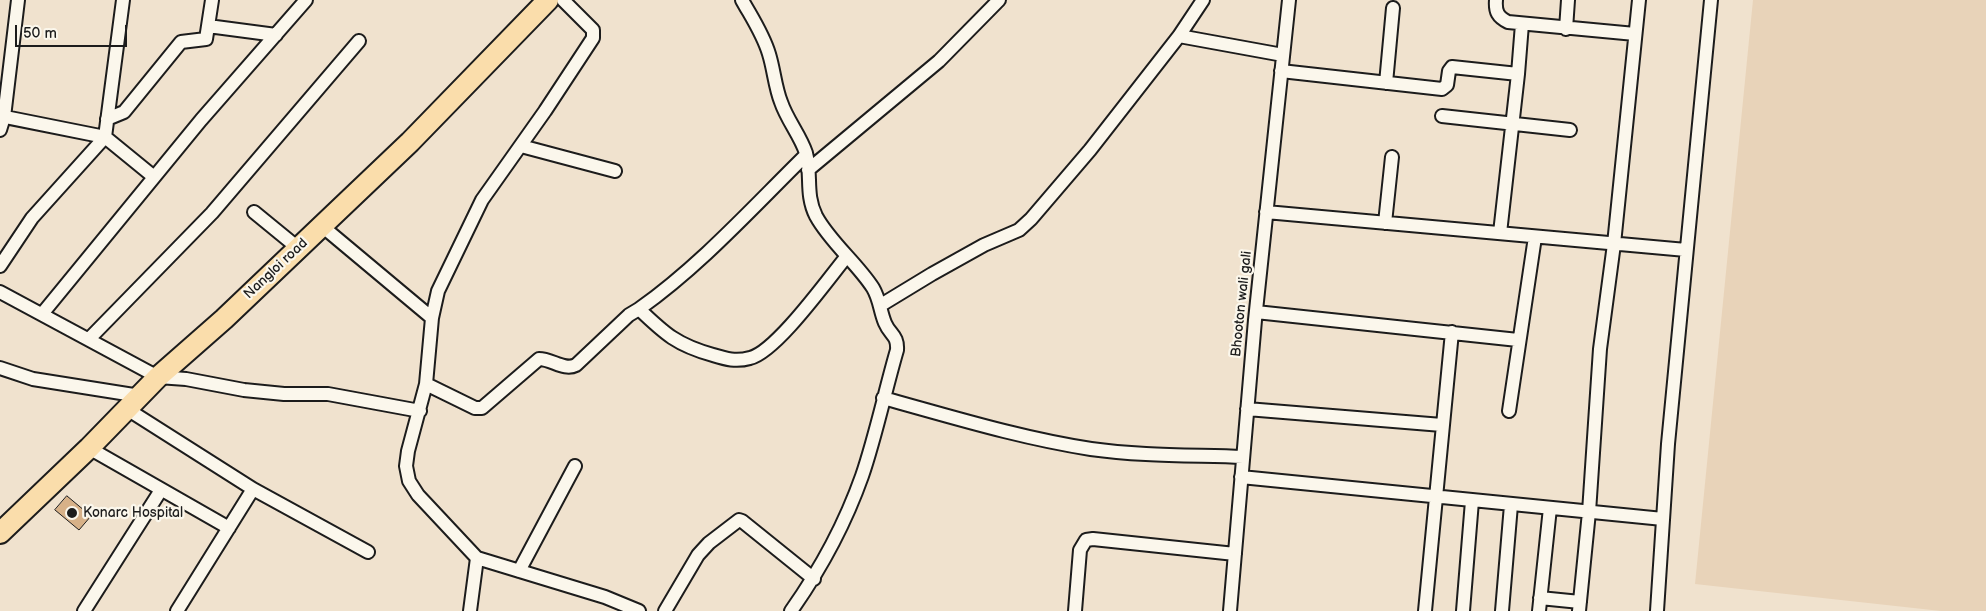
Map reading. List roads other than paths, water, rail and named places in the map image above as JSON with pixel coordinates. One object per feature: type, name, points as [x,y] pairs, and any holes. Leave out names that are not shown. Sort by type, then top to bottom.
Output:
[{"type":"main road","name":"Nangloi road","points":[[0,533],[89,448],[158,377],[224,319],[410,142],[548,0]]},
{"type":"street","points":[[0,130],[18,0]]},
{"type":"street","points":[[0,266],[32,218],[105,137],[123,0]]},
{"type":"street","points":[[107,119],[124,112],[181,42],[206,38],[212,0]]},
{"type":"street","points":[[42,314],[201,120],[306,0]]},
{"type":"street","points":[[563,0],[593,30],[593,38],[482,200],[438,291],[432,318],[426,384],[408,451],[406,466],[409,481],[418,496],[477,558],[605,597],[639,611]]},
{"type":"street","points":[[742,0],[763,35],[786,117],[801,142],[806,155],[810,202],[817,218],[872,286],[881,306],[885,322],[897,342],[897,350],[862,476],[842,524],[814,578],[791,611]]},
{"type":"street","points":[[808,170],[940,61],[999,0]]},
{"type":"street","points":[[881,306],[940,269],[984,245],[1019,230],[1090,150],[1179,36],[1203,0]]},
{"type":"street","name":"Bhooton wali gali","points":[[1230,611],[1256,312],[1288,0]]},
{"type":"street","points":[[1496,0],[1496,12],[1500,18],[1508,22],[1635,34]]},
{"type":"street","points":[[1566,28],[1568,0]]},
{"type":"street","points":[[1550,508],[1540,605],[1580,606],[1589,512],[1600,349],[1614,244],[1639,0]]},
{"type":"street","points":[[1657,611],[1668,444],[1711,0]]},
{"type":"street","points":[[1386,83],[1393,8]]},
{"type":"street","points":[[1500,233],[1522,24]]},
{"type":"street","points":[[208,26],[276,35]]},
{"type":"street","points":[[1179,36],[1283,55]]},
{"type":"street","points":[[89,340],[212,214],[358,41]]},
{"type":"street","points":[[1281,71],[1444,89],[1447,84],[1450,68],[1455,66],[1518,74]]},
{"type":"street","points":[[1442,116],[1570,130]]},
{"type":"street","points":[[2,117],[105,137],[154,176]]},
{"type":"street","points":[[520,146],[615,171]]},
{"type":"street","points":[[426,384],[475,408],[482,408],[539,359],[546,359],[570,368],[576,365],[629,315],[663,292],[701,259],[806,155]]},
{"type":"street","points":[[1385,223],[1392,157]]},
{"type":"street","points":[[254,212],[298,248]]},
{"type":"street","points":[[1266,212],[1686,250]]},
{"type":"street","points":[[322,226],[432,318]]},
{"type":"street","points":[[1509,411],[1518,340],[1535,237]]},
{"type":"street","points":[[639,310],[664,333],[689,348],[731,361],[752,358],[768,348],[782,335],[847,256]]},
{"type":"street","points":[[0,292],[158,377],[186,379],[244,390],[284,394],[328,394],[420,411]]},
{"type":"street","points":[[1256,312],[1518,340]]},
{"type":"street","points":[[1425,611],[1452,332]]},
{"type":"street","points":[[0,368],[34,379],[133,402],[253,489],[368,552]]},
{"type":"street","points":[[883,398],[1034,439],[1093,449],[1243,457]]},
{"type":"street","points":[[1247,409],[1442,425]]},
{"type":"street","points":[[89,448],[229,528]]},
{"type":"street","points":[[519,572],[575,466]]},
{"type":"street","points":[[1242,477],[1663,519]]},
{"type":"street","points":[[177,611],[253,489]]},
{"type":"street","points":[[84,611],[161,490]]},
{"type":"street","points":[[1463,611],[1472,501]]},
{"type":"street","points":[[1502,611],[1511,504]]},
{"type":"street","points":[[665,611],[698,555],[709,543],[739,520],[814,578]]},
{"type":"street","points":[[1075,611],[1080,550],[1086,540],[1093,539],[1235,554]]},
{"type":"street","points":[[470,611],[477,558]]},
{"type":"place","name":"Konarc Hospital","points":[[72,513]]}]
